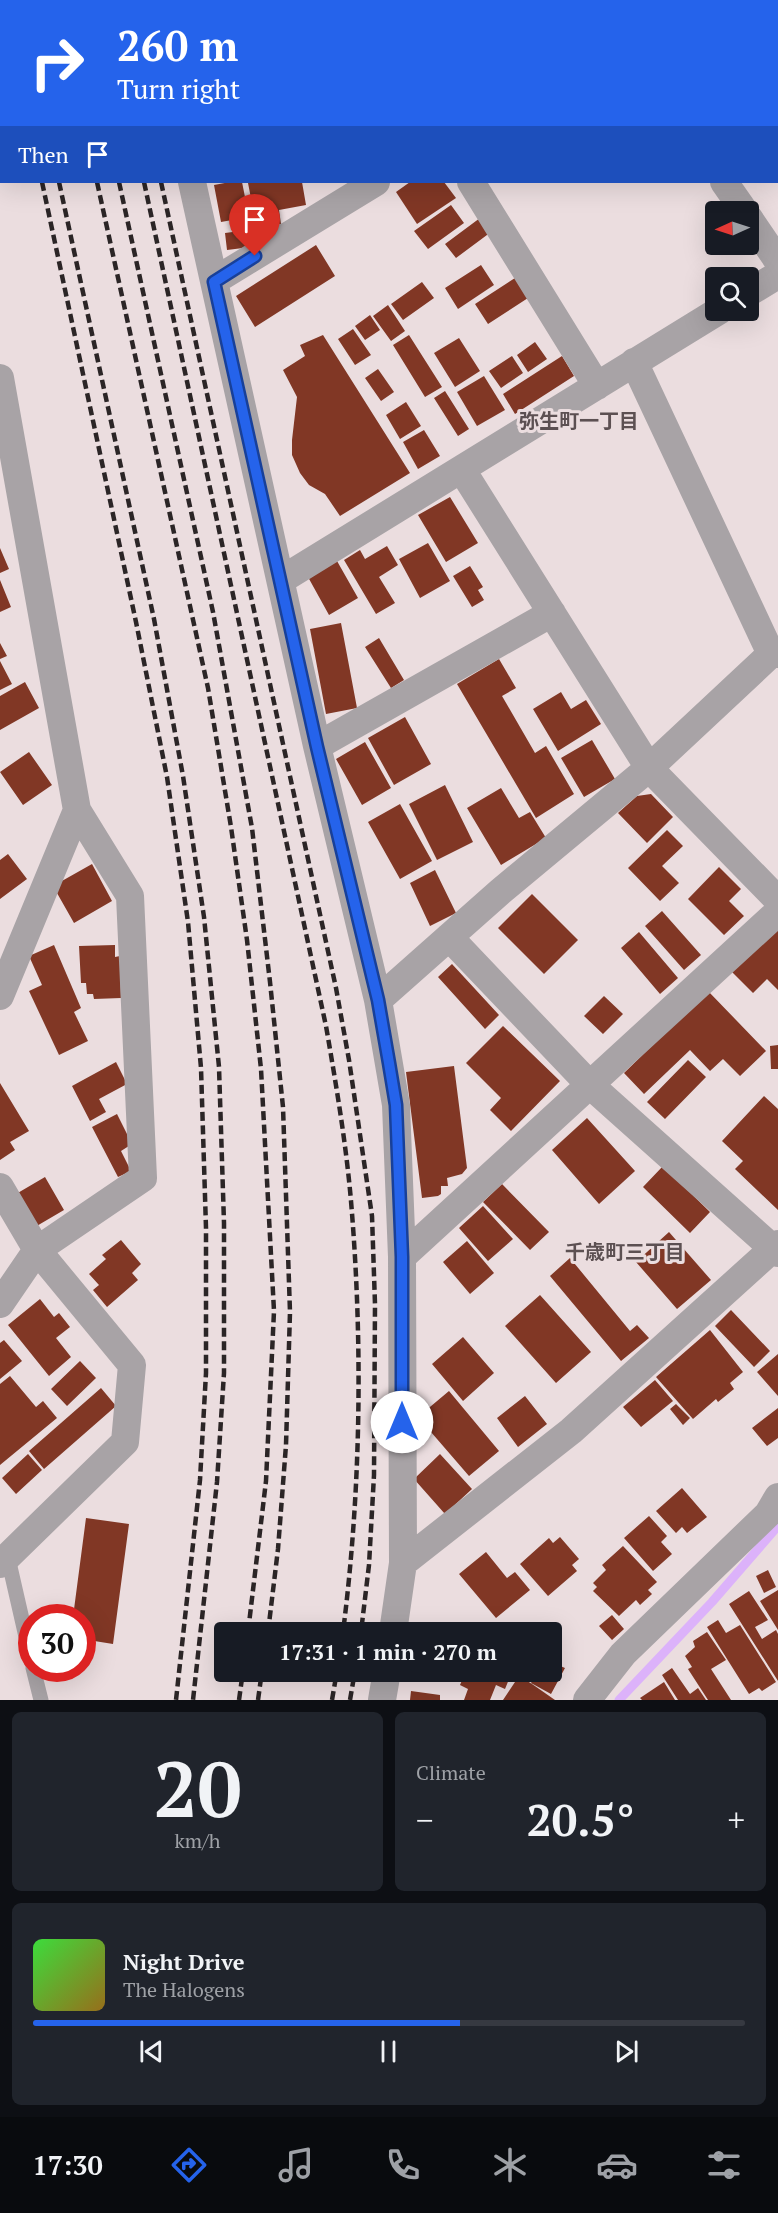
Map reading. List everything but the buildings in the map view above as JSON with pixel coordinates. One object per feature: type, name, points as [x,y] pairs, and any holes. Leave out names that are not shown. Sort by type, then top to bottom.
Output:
[{"type":"street","points":[[192,183],[317,747],[378,1000],[396,1105],[402,1257],[403,1563],[394,1622]]},
{"type":"street","points":[[214,282],[374,183]]},
{"type":"street","points":[[472,183],[597,386]]},
{"type":"street","points":[[725,183],[737,201]]},
{"type":"street","points":[[759,233],[778,261]]},
{"type":"street","points":[[759,286],[778,275]]},
{"type":"street","points":[[281,580],[705,319]]},
{"type":"street","points":[[378,1000],[649,768],[775,654],[634,362]]},
{"type":"street","points":[[0,378],[77,810],[130,896],[143,1178],[37,1250],[0,1304]]},
{"type":"street","points":[[462,470],[649,768],[778,900]]},
{"type":"street","points":[[317,747],[552,613]]},
{"type":"street","points":[[0,996],[77,810]]},
{"type":"street","points":[[402,1257],[778,912]]},
{"type":"street","points":[[403,1563],[572,1431],[776,1249],[590,1085],[449,937]]},
{"type":"street","points":[[0,1187],[37,1250],[132,1365],[125,1442],[3,1555]]},
{"type":"street","points":[[586,1700],[623,1654],[768,1514],[778,1497]]},
{"type":"street","points":[[382,1700],[385,1682]]},
{"type":"lane","points":[[3,1555],[18,1611]]},
{"type":"lane","points":[[36,1682],[41,1700]]},
{"type":"waterway","points":[[619,1700],[712,1602],[778,1526]]},
{"type":"railway","points":[[42,183],[167,777],[188,922],[201,1068],[206,1228],[206,1373],[200,1480],[176,1700]]},
{"type":"railway","points":[[59,183],[154,619],[183,776],[204,917],[219,1067],[224,1223],[224,1373],[217,1482],[193,1700]]},
{"type":"railway","points":[[97,183],[208,688],[247,940],[261,1069],[274,1311],[266,1481],[249,1622]]},
{"type":"railway","points":[[119,183],[213,612],[252,828],[270,982],[283,1107],[290,1312],[286,1445],[278,1549],[269,1622]]},
{"type":"railway","points":[[144,183],[326,1026],[344,1135],[355,1255],[358,1363],[357,1471],[344,1622]]},
{"type":"railway","points":[[161,183],[336,988],[372,1216],[375,1304],[374,1475],[369,1565],[362,1622]]},
{"type":"railway","points":[[239,1700],[241,1682]]},
{"type":"railway","points":[[258,1700],[260,1682]]},
{"type":"railway","points":[[332,1700],[335,1682]]},
{"type":"railway","points":[[350,1700],[353,1682]]},
{"type":"district","name":"弥生町一丁目","points":[[579,421]]},
{"type":"district","name":"千歳町三丁目","points":[[625,1252]]},
{"type":"route","points":[[255,256],[214,282],[317,747],[378,1000],[396,1105],[402,1257],[402,1422]]}]
